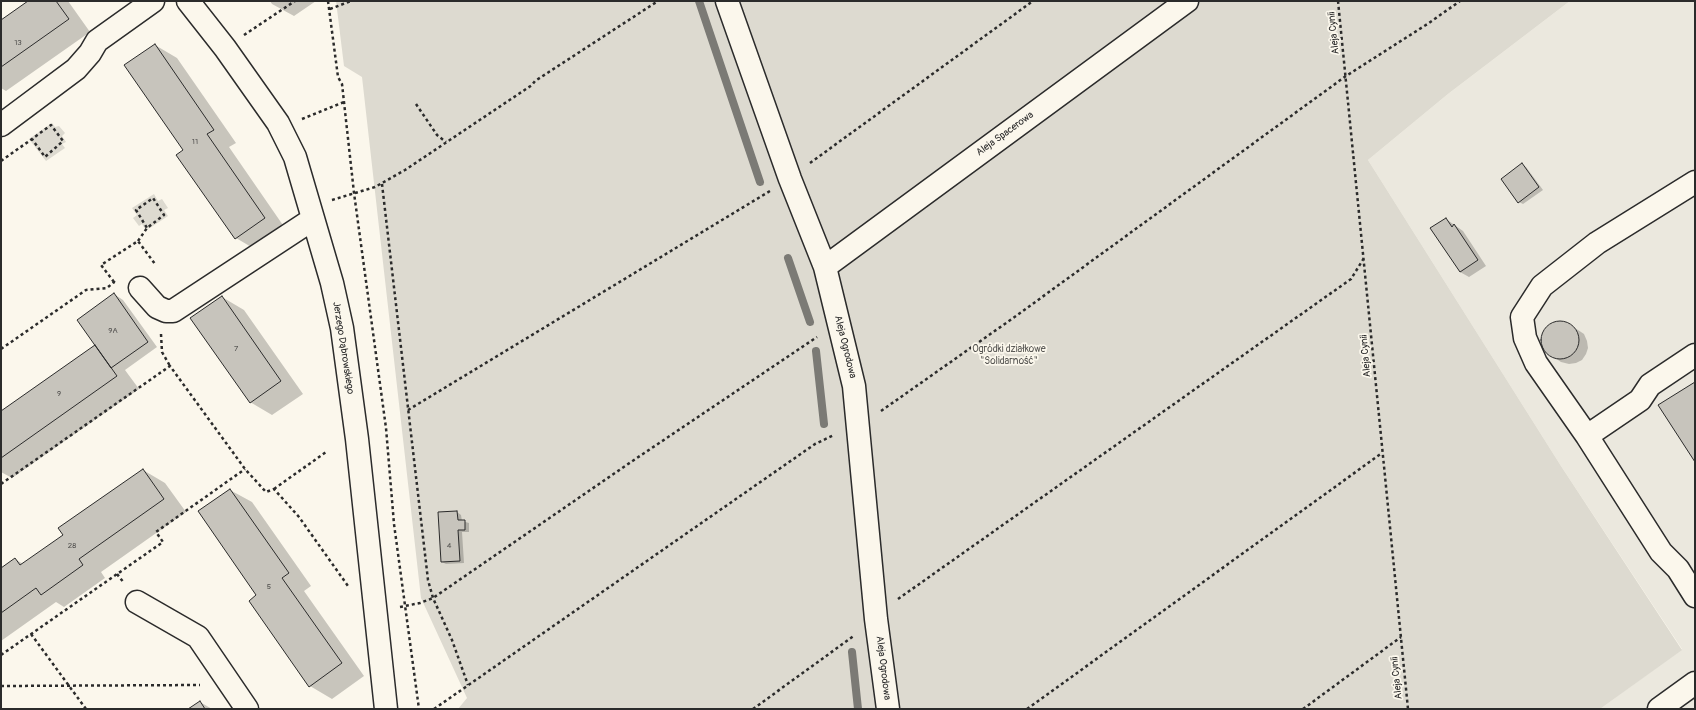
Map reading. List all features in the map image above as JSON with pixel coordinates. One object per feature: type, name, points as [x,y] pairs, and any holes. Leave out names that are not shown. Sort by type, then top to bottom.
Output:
[{"type":"street","points":[[1,125],[76,69],[90,53],[97,42],[153,1]]},
{"type":"street","name":"Jerzego Dąbrowskiego","points":[[188,1],[225,48],[278,123],[295,157],[332,283],[342,328],[365,507],[386,709]]},
{"type":"street","name":"Aleja Ogrodowa","points":[[727,1],[790,179],[825,267],[854,386],[876,620],[888,709]]},
{"type":"street","name":"Aleja Spacerowa","points":[[825,267],[1187,1]]},
{"type":"street","points":[[1695,182],[1597,243],[1542,286],[1522,317],[1525,338],[1536,363],[1587,436],[1660,552],[1678,569],[1695,596]]},
{"type":"street","points":[[140,288],[157,307],[173,311],[313,219]]},
{"type":"street","points":[[1587,436],[1640,400],[1650,385],[1695,355]]},
{"type":"street","points":[[137,602],[198,637],[247,709]]},
{"type":"street","points":[[1659,709],[1695,683]]},
{"type":"path","points":[[225,48],[295,1]]},
{"type":"path","points":[[328,1],[338,77],[342,84],[354,193],[386,428],[394,524],[419,709]]},
{"type":"path","points":[[330,9],[351,1]]},
{"type":"path","points":[[354,193],[382,184],[532,85],[535,81],[658,1]]},
{"type":"path","points":[[408,410],[790,179],[1033,1]]},
{"type":"path","name":"Aleja Cynii","points":[[1338,1],[1408,709]]},
{"type":"path","points":[[434,709],[815,444],[858,425],[884,409],[1016,316],[1346,76],[1429,23],[1460,1]]},
{"type":"path","points":[[416,104],[437,135],[446,142]]},
{"type":"path","points":[[1,161],[51,125],[63,141],[45,157],[32,139]]},
{"type":"path","points":[[382,184],[425,562],[433,598],[452,640],[468,685]]},
{"type":"path","points":[[1,349],[86,290],[107,288],[114,282],[101,265],[138,241],[147,228],[164,215],[153,198],[136,210],[147,228]]},
{"type":"path","points":[[138,241],[155,264]]},
{"type":"path","points":[[753,709],[876,620],[892,603],[1351,279],[1364,258]]},
{"type":"path","points":[[173,311],[160,332],[162,352],[170,366],[245,469],[266,492],[274,489],[326,452]]},
{"type":"path","points":[[408,606],[425,602],[433,598],[839,322]]},
{"type":"path","points":[[1,484],[170,366]]},
{"type":"path","points":[[1027,709],[1383,453]]},
{"type":"path","points":[[1,655],[163,542],[156,532],[245,469]]},
{"type":"path","points":[[274,489],[298,517],[348,586]]},
{"type":"path","points":[[32,634],[86,709]]},
{"type":"path","points":[[1303,709],[1401,637]]},
{"type":"path","points":[[1,686],[231,685]]},
{"type":"shaded area","points":[[1570,1],[1695,1],[1695,709],[1600,709],[1682,649],[1561,466],[1368,160],[1448,94]]},
{"type":"green space","name":"Ogródki działkowe \"Solidarność\"","points":[[336,1],[1570,1],[1448,94],[1368,160],[1561,466],[1682,650],[1600,709],[458,709],[467,698],[421,598],[362,77],[344,66]]},
{"type":"green space","points":[[52,123],[55,127],[59,126],[65,133],[62,136],[66,142],[62,144],[65,148],[46,161],[29,139]]},
{"type":"green space","points":[[154,194],[158,201],[162,199],[168,208],[164,210],[168,216],[150,228],[145,229],[142,224],[139,226],[133,218],[137,215],[132,208]]},
{"type":"building","points":[[28,1],[56,1],[69,19],[1,67],[1,20]]},
{"type":"building","points":[[155,44],[214,130],[207,134],[265,218],[235,239],[176,155],[183,150],[124,65]]},
{"type":"building","points":[[1522,163],[1539,187],[1518,203],[1501,179]]},
{"type":"building","points":[[1446,218],[1452,227],[1454,224],[1478,260],[1460,272],[1430,228]]},
{"type":"building","points":[[114,293],[148,342],[111,368],[77,320]]},
{"type":"building","points":[[222,296],[281,381],[250,403],[190,318]]},
{"type":"building","points":[[1556,321],[1564,321],[1571,324],[1576,329],[1579,340],[1576,351],[1571,356],[1564,359],[1556,359],[1549,356],[1544,351],[1541,344],[1541,336],[1544,329],[1549,324]]},
{"type":"building","points":[[95,345],[117,376],[1,458],[1,411]]},
{"type":"building","points":[[1695,382],[1695,462],[1658,405]]},
{"type":"building","points":[[143,469],[164,499],[79,559],[83,565],[41,595],[36,588],[1,613],[1,568],[15,558],[20,565],[63,535],[58,528]]},
{"type":"building","points":[[230,489],[289,573],[282,578],[342,663],[309,687],[249,601],[256,595],[198,511]]},
{"type":"building","points":[[457,511],[458,520],[465,520],[465,530],[458,530],[460,561],[441,562],[438,512]]},
{"type":"building","points":[[200,701],[205,709],[188,709]]},
{"type":"waterway","points":[[699,1],[760,182]]},
{"type":"waterway","points":[[788,258],[810,322]]},
{"type":"waterway","points":[[816,351],[824,424]]},
{"type":"waterway","points":[[852,652],[858,709]]}]
